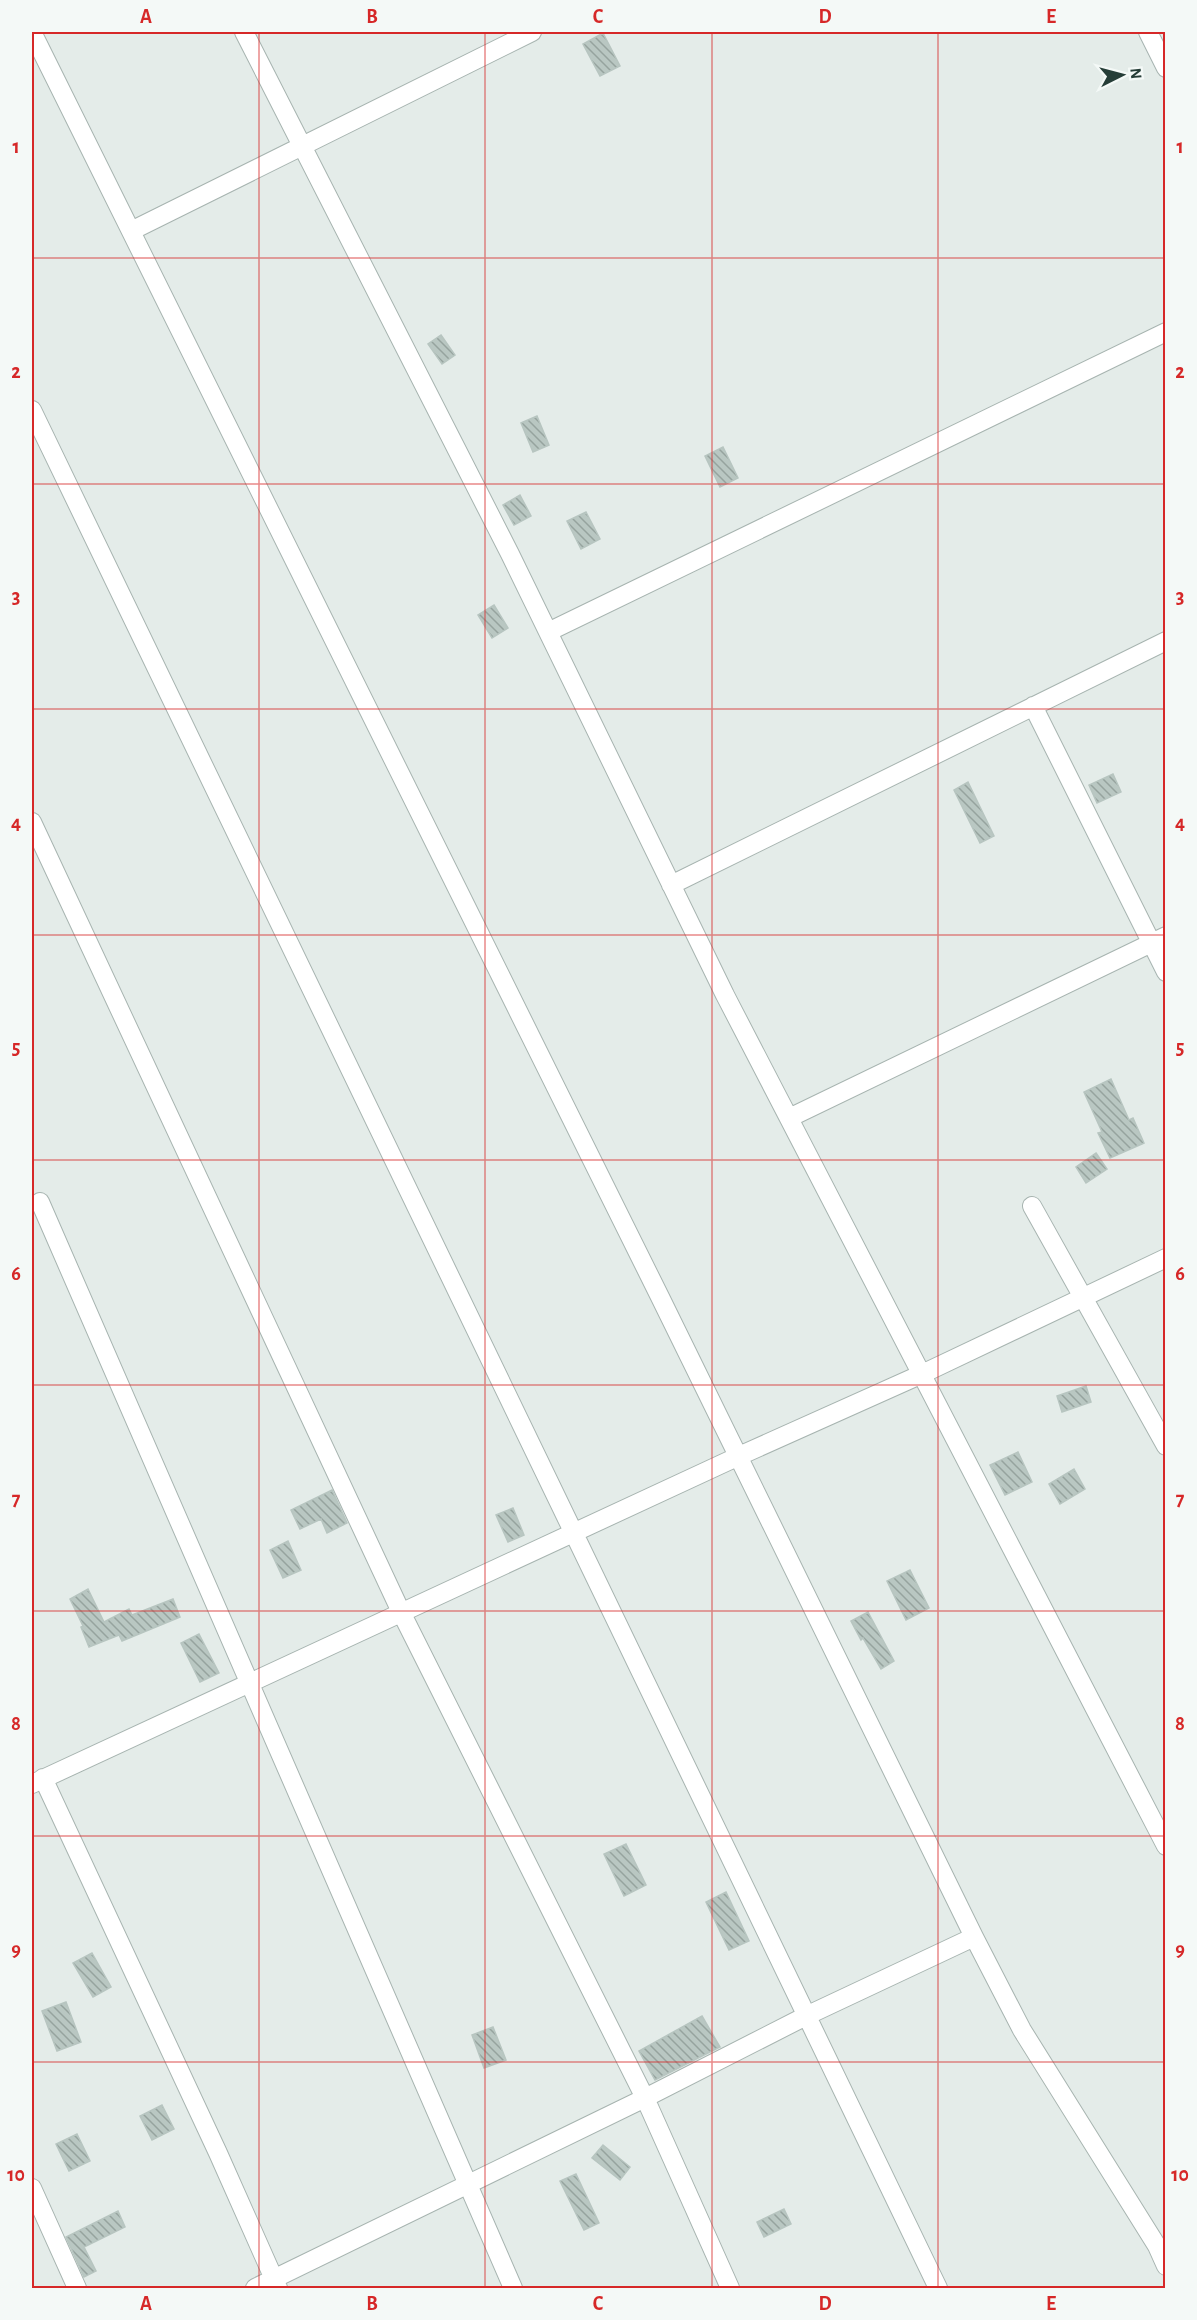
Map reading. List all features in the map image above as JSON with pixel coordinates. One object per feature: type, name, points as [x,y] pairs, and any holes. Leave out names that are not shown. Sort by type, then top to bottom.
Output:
[{"type":"street","points":[[32,32],[739,1456],[974,1937],[1022,2030],[1157,2247],[1166,2266]]},
{"type":"street","points":[[244,32],[548,632],[671,885],[789,1118],[1166,1846]]},
{"type":"street","points":[[131,231],[532,32]]},
{"type":"street","points":[[1148,32],[1166,68]]},
{"type":"street","points":[[548,632],[1166,332]]},
{"type":"street","points":[[32,410],[938,2289]]},
{"type":"street","points":[[671,885],[1166,641]]},
{"type":"street","points":[[1033,706],[1158,939],[1166,972]]},
{"type":"street","points":[[32,822],[401,1612],[645,2098],[730,2289]]},
{"type":"street","points":[[789,1118],[1158,939]]},
{"type":"street","points":[[40,1202],[513,2289]]},
{"type":"street","points":[[1032,1206],[1166,1446]]},
{"type":"street","points":[[276,2284],[218,2153],[37,1781],[739,1456],[922,1374],[1166,1258]]},
{"type":"street","points":[[255,2289],[276,2284],[468,2184],[806,2016],[974,1937]]},
{"type":"street","points":[[32,2188],[77,2289]]},
{"type":"building","points":[[603,33],[620,66],[600,76],[583,44]]},
{"type":"building","points":[[441,335],[455,355],[442,364],[428,344]]},
{"type":"building","points":[[537,416],[549,445],[533,452],[521,423]]},
{"type":"building","points":[[723,447],[738,478],[720,487],[705,456]]},
{"type":"building","points":[[520,495],[531,516],[514,525],[503,505]]},
{"type":"building","points":[[586,512],[600,539],[581,549],[567,521]]},
{"type":"building","points":[[494,605],[508,628],[492,638],[478,615]]},
{"type":"building","points":[[1113,774],[1121,792],[1097,803],[1089,785]]},
{"type":"building","points":[[968,782],[994,836],[980,843],[954,790]]},
{"type":"building","points":[[1111,1079],[1129,1120],[1133,1118],[1144,1143],[1110,1158],[1098,1133],[1102,1132],[1084,1092]]},
{"type":"building","points":[[1096,1153],[1107,1169],[1086,1183],[1076,1167]]},
{"type":"building","points":[[1086,1386],[1091,1402],[1062,1412],[1057,1396]]},
{"type":"building","points":[[1018,1452],[1032,1482],[1005,1495],[990,1465]]},
{"type":"building","points":[[1074,1469],[1085,1489],[1060,1504],[1049,1484]]},
{"type":"building","points":[[332,1490],[347,1523],[327,1533],[321,1519],[300,1529],[291,1510]]},
{"type":"building","points":[[513,1508],[524,1535],[508,1542],[496,1515]]},
{"type":"building","points":[[288,1541],[301,1570],[283,1578],[270,1550]]},
{"type":"building","points":[[910,1570],[929,1608],[906,1620],[887,1581]]},
{"type":"building","points":[[88,1589],[104,1622],[129,1609],[132,1615],[173,1599],[180,1617],[122,1641],[119,1635],[89,1647],[81,1627],[83,1626],[70,1599]]},
{"type":"building","points":[[868,1612],[894,1661],[881,1669],[851,1621]]},
{"type":"building","points":[[199,1634],[219,1673],[200,1682],[181,1643]]},
{"type":"building","points":[[626,1844],[646,1885],[624,1896],[604,1854]]},
{"type":"building","points":[[726,1892],[749,1941],[729,1950],[706,1902]]},
{"type":"building","points":[[92,1953],[111,1987],[93,1997],[73,1963]]},
{"type":"building","points":[[66,2002],[81,2042],[57,2051],[42,2011]]},
{"type":"building","points":[[702,2016],[720,2047],[655,2080],[639,2051]]},
{"type":"building","points":[[493,2027],[506,2060],[484,2068],[472,2035]]},
{"type":"building","points":[[162,2105],[174,2129],[152,2140],[140,2116]]},
{"type":"building","points":[[77,2134],[90,2161],[69,2171],[56,2144]]},
{"type":"building","points":[[603,2145],[630,2167],[620,2180],[592,2158]]},
{"type":"building","points":[[576,2174],[599,2223],[584,2230],[560,2181]]},
{"type":"building","points":[[784,2209],[791,2224],[764,2237],[757,2222]]},
{"type":"building","points":[[118,2211],[125,2227],[84,2247],[96,2271],[84,2277],[66,2237]]}]
